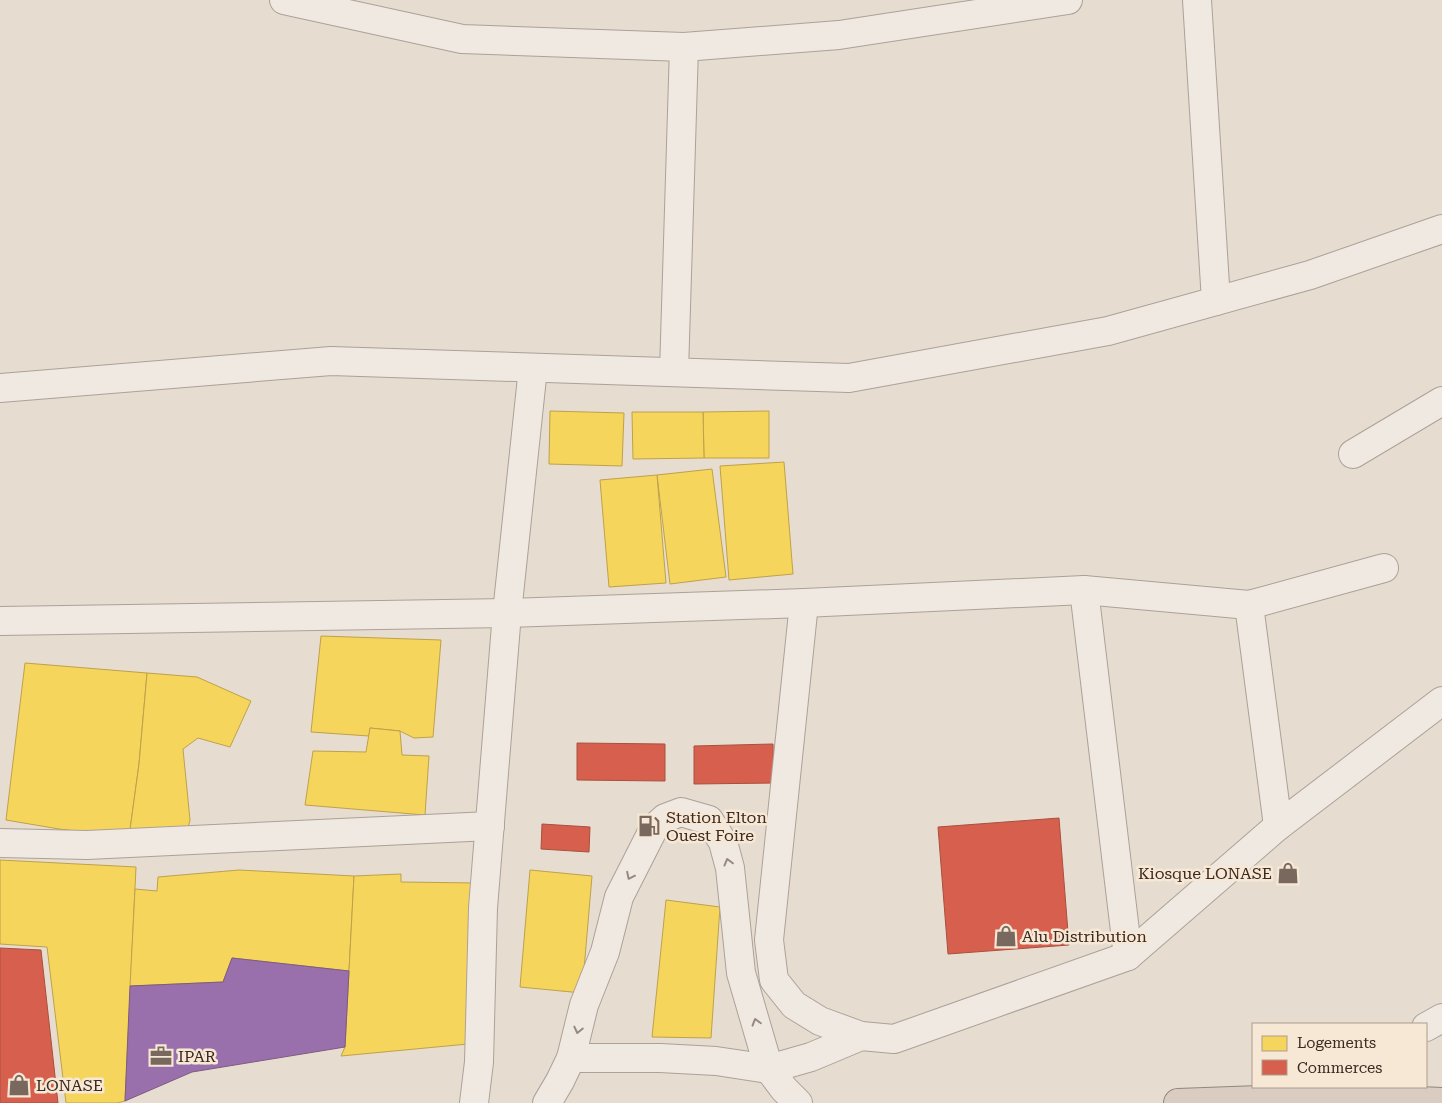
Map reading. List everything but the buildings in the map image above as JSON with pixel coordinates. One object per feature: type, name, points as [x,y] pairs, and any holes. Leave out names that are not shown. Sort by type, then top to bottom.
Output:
[{"type":"highway","points":[[1178,1103],[1340,1092],[1442,1102]]},
{"type":"street","points":[[284,0],[462,39],[684,47],[839,35],[1068,0]]},
{"type":"street","points":[[1197,0],[1216,301]]},
{"type":"street","points":[[674,372],[684,47]]},
{"type":"street","points":[[0,388],[331,361],[849,378],[1108,331],[1310,275],[1442,229]]},
{"type":"street","points":[[474,1103],[479,1062],[484,908],[490,826],[508,613],[533,368]]},
{"type":"street","points":[[1353,454],[1442,401]]},
{"type":"street","points":[[0,621],[508,613],[804,603],[1084,590],[1250,605],[1384,568]]},
{"type":"street","points":[[1084,590],[1128,956]]},
{"type":"street","points":[[804,603],[769,940],[774,980],[794,1006],[820,1021],[860,1036],[894,1039],[1128,956],[1278,826],[1442,701]]},
{"type":"street","points":[[1250,605],[1278,826]]},
{"type":"street","points":[[547,1103],[560,1082],[571,1058],[584,1005],[604,952],[619,897],[654,828],[665,818],[681,812],[709,820],[723,842],[730,868],[741,973],[769,1068],[784,1089],[798,1103]]},
{"type":"street","points":[[0,843],[87,845],[490,826]]},
{"type":"street","points":[[1427,1026],[1442,1018]]},
{"type":"street","points":[[571,1058],[660,1058],[769,1068],[811,1057],[860,1036]]},
{"type":"place","name":"Station Elton Ouest Foire","points":[[649,826]]},
{"type":"place","name":"Kiosque LONASE","points":[[1288,873]]},
{"type":"place","name":"Alu Distribution","points":[[1006,936]]},
{"type":"place","name":"IPAR","points":[[161,1056]]},
{"type":"place","name":"LONASE","points":[[19,1085]]}]
